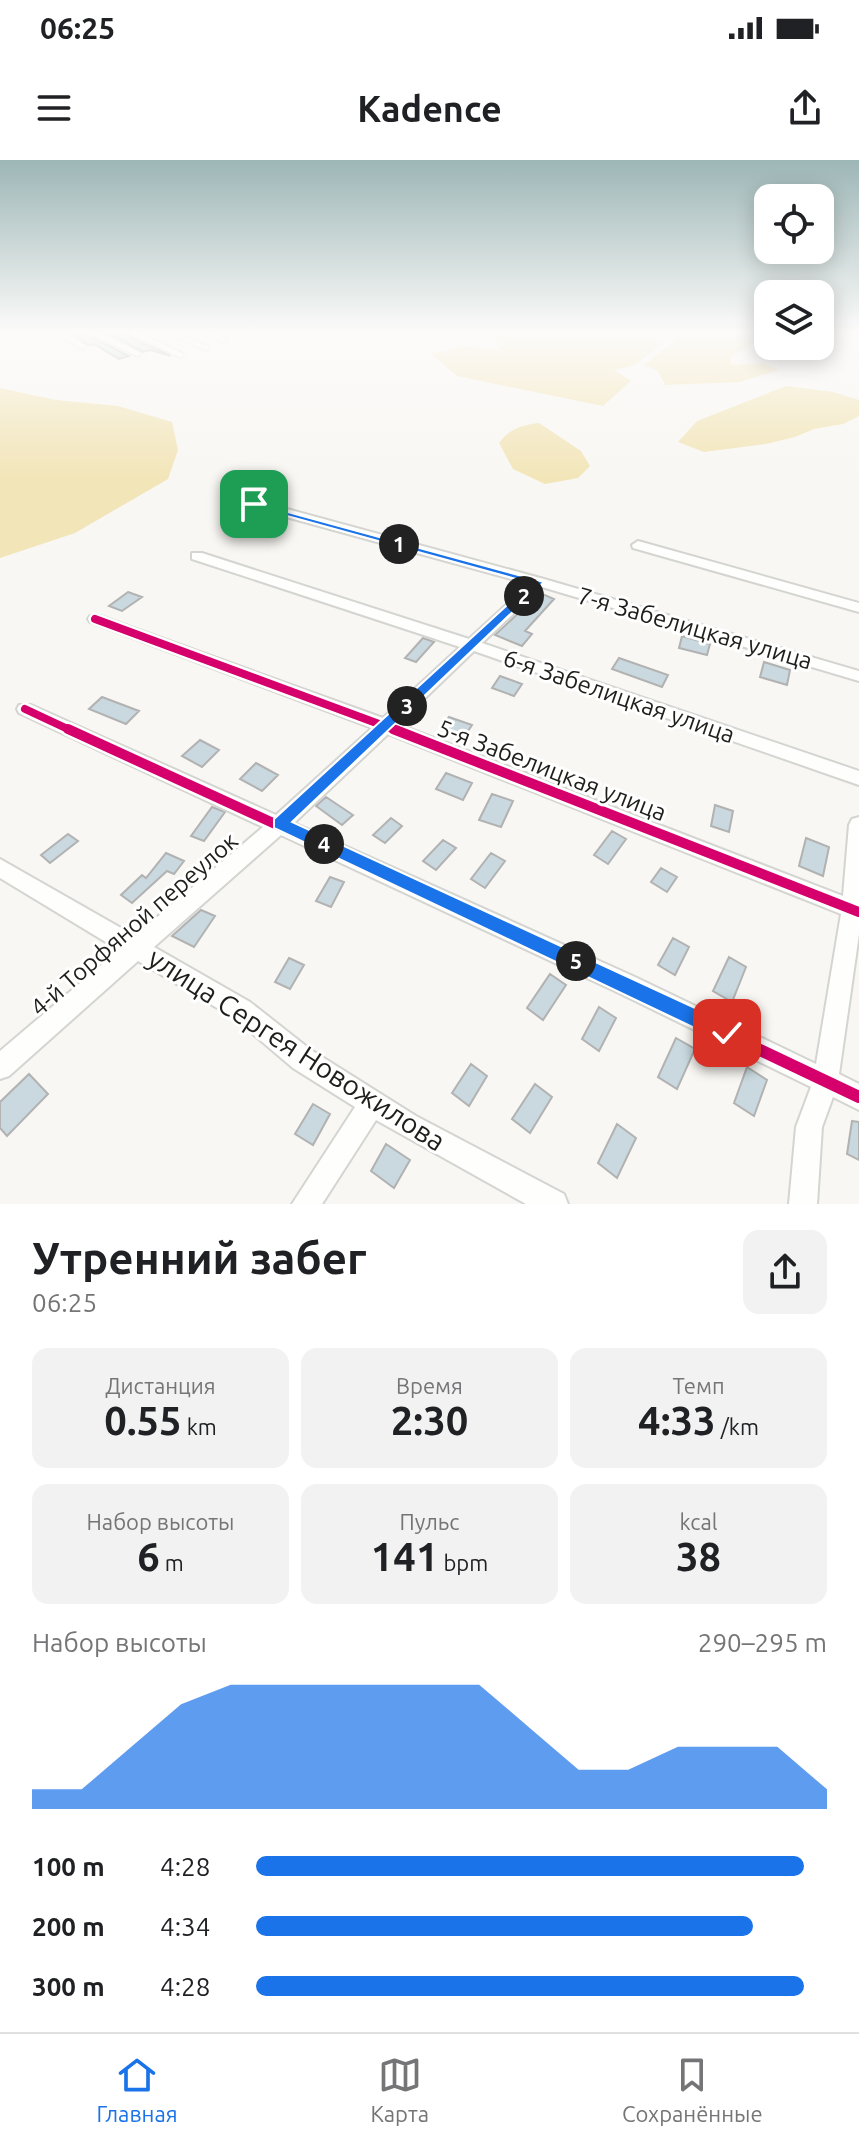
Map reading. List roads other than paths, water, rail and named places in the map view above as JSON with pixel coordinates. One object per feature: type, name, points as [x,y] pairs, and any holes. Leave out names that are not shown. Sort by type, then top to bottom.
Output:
[{"type":"street","name":"7-я Забелицкая улица","points":[[254,504],[539,582],[859,676]]},
{"type":"street","points":[[638,545],[859,608]]},
{"type":"street","name":"6-я Забелицкая улица","points":[[197,556],[471,645],[859,778]]},
{"type":"street","name":"4-й Торфяной переулок","points":[[0,1067],[280,824],[539,582]]},
{"type":"street","name":"5-я Забелицкая улица","points":[[95,619],[386,726],[856,911]]},
{"type":"street","points":[[25,709],[280,824],[859,1097]]},
{"type":"street","points":[[803,1204],[809,1127],[826,1081],[856,911],[859,825]]},
{"type":"street","name":"улица Сергея Новожилова","points":[[0,868],[242,1010],[302,1059],[407,1125],[554,1204]]},
{"type":"street","points":[[306,1204],[372,1103]]}]
